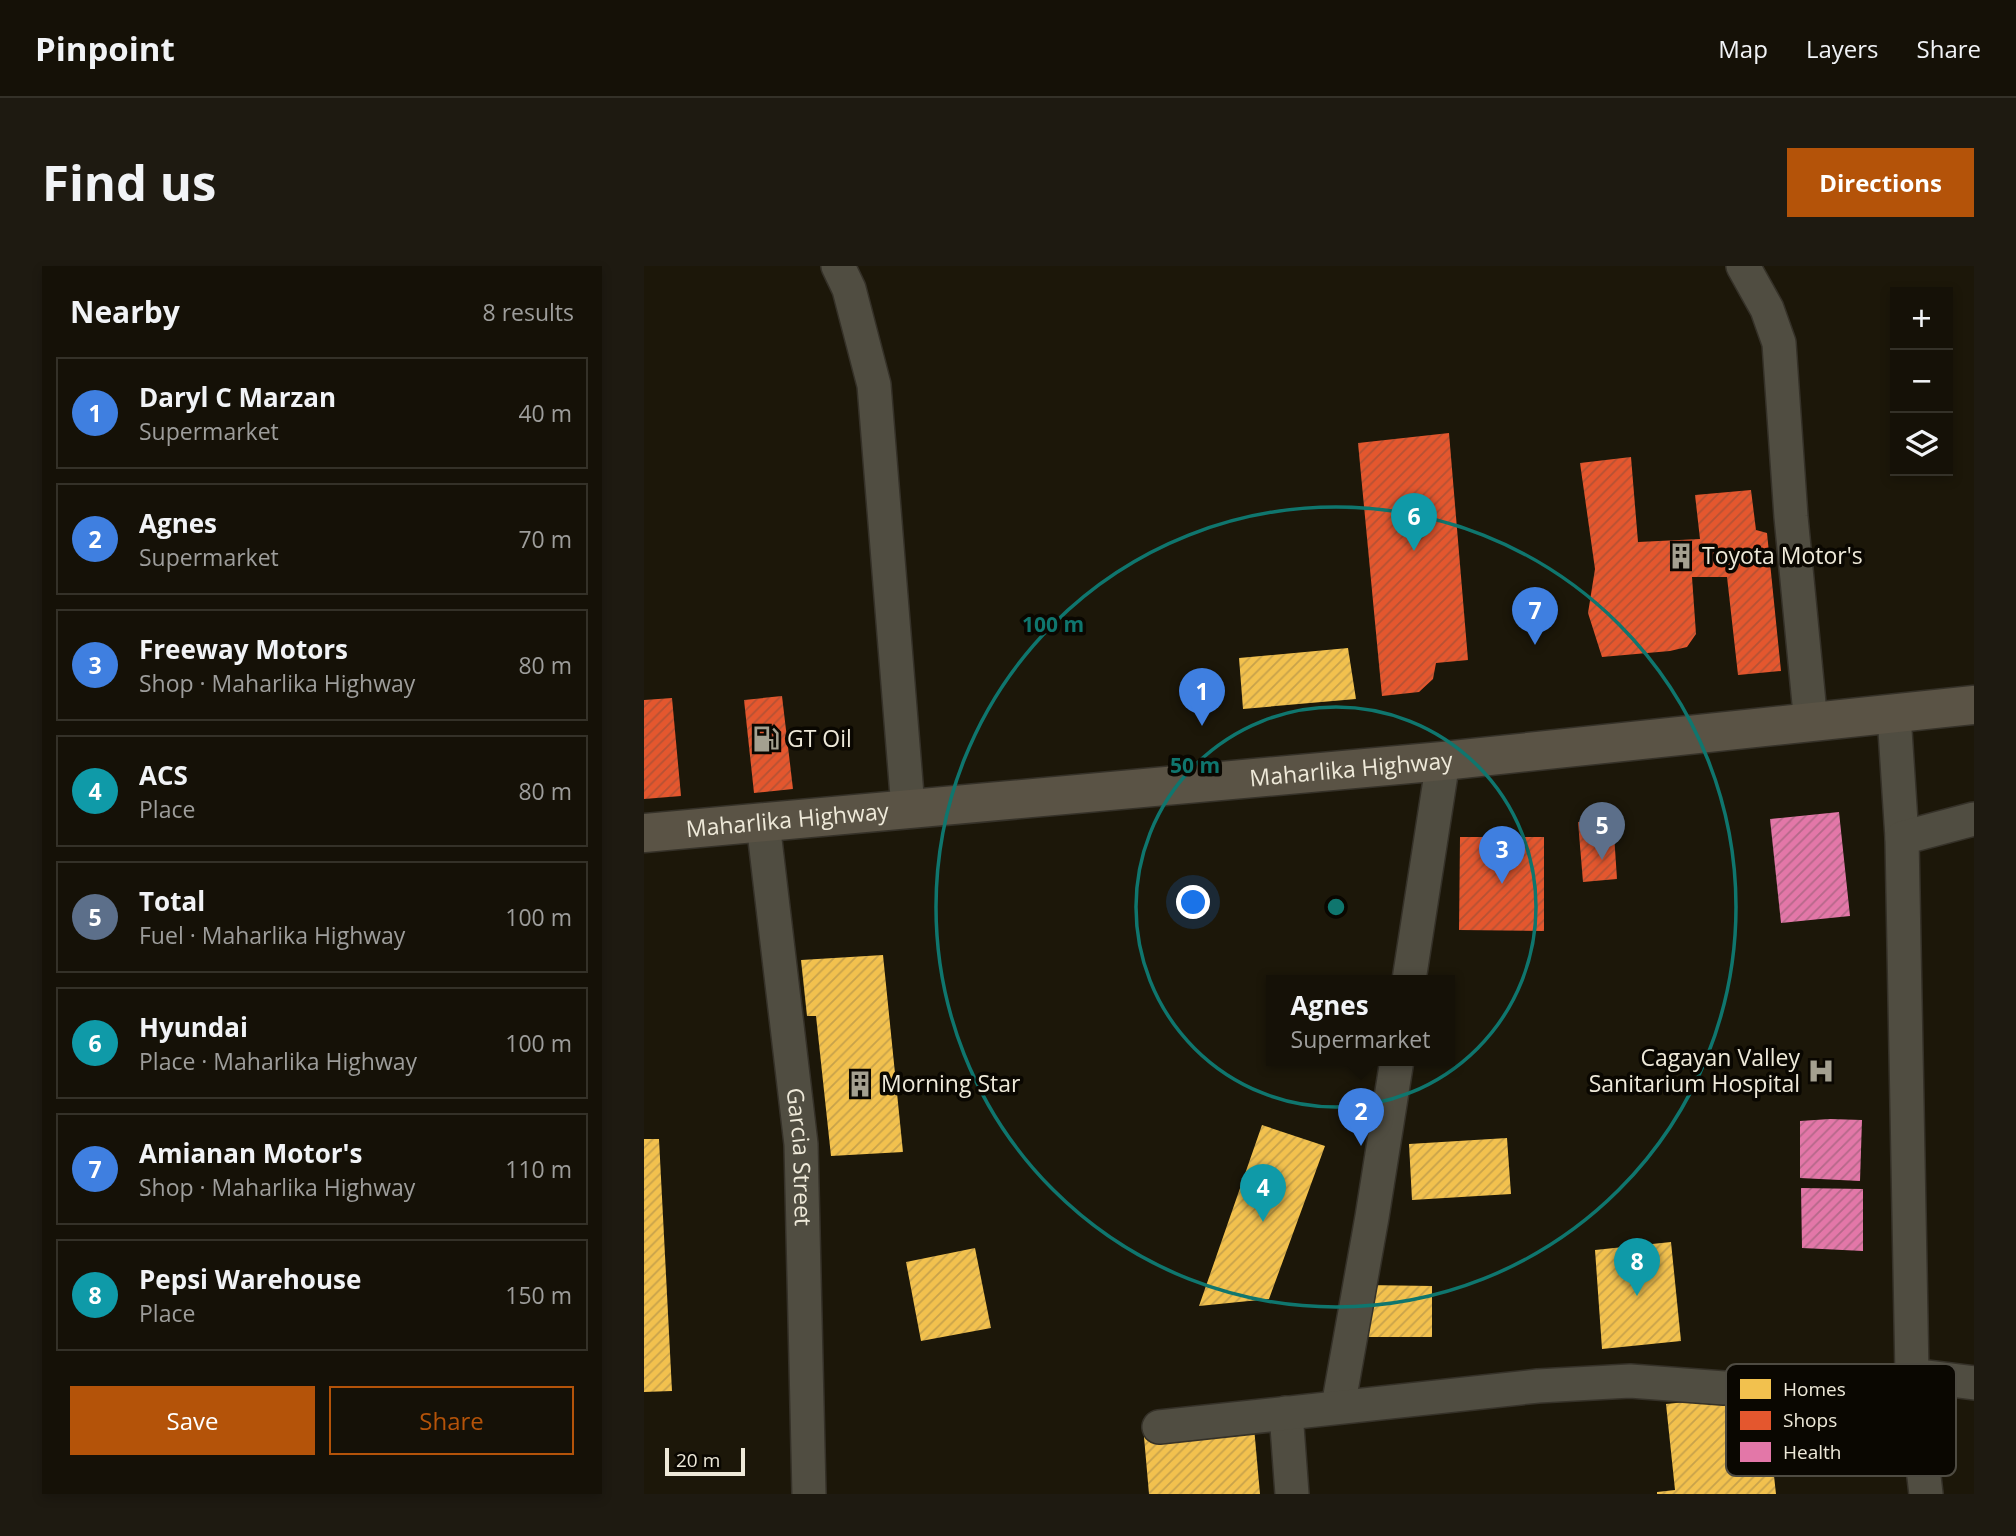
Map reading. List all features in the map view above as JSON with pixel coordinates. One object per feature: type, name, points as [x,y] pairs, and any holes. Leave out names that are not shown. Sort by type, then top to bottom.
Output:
[{"type":"main road","name":"Maharlika Highway","points":[[644,833],[1443,761],[1974,705]]},
{"type":"street","points":[[838,266],[849,289],[874,386],[908,808]]},
{"type":"street","points":[[1743,266],[1767,309],[1779,343],[1791,517],[1811,724]]},
{"type":"street","points":[[1894,715],[1902,838],[1912,1364]]},
{"type":"street","points":[[1410,975],[1443,761]]},
{"type":"street","points":[[1902,838],[1974,819]]},
{"type":"street","name":"Garcia Street","points":[[763,823],[801,1144],[809,1494]]},
{"type":"street","points":[[1338,1407],[1396,1066]]},
{"type":"street","points":[[1159,1427],[1538,1386],[1630,1381],[1724,1388]]},
{"type":"street","points":[[1956,1381],[1974,1383]]},
{"type":"street","points":[[1286,1413],[1292,1494]]},
{"type":"street","points":[[1924,1476],[1926,1494]]},
{"type":"building: Homes","points":[[1348,648],[1356,699],[1243,709],[1239,658]]},
{"type":"building: Homes","name":"Morning Star","points":[[883,955],[903,1152],[831,1156],[816,1016],[807,1016],[801,960]]},
{"type":"building: Homes","points":[[1262,1125],[1325,1146],[1269,1299],[1199,1306]]},
{"type":"building: Homes","points":[[1507,1138],[1511,1194],[1412,1200],[1409,1144]]},
{"type":"building: Homes","points":[[644,1139],[659,1139],[672,1391],[644,1392]]},
{"type":"building: Homes","points":[[1671,1242],[1681,1341],[1602,1349],[1595,1250]]},
{"type":"building: Homes","points":[[975,1248],[991,1328],[921,1341],[906,1262]]},
{"type":"building: Homes","points":[[1366,1285],[1432,1286],[1432,1337],[1365,1337]]},
{"type":"building: Homes","points":[[1726,1398],[1726,1476],[1774,1476],[1776,1494],[1657,1494],[1675,1490],[1666,1404]]},
{"type":"building: Homes","points":[[1254,1427],[1260,1494],[1149,1494],[1144,1437]]},
{"type":"building: Shops","points":[[1449,433],[1468,660],[1436,663],[1433,679],[1419,692],[1382,696],[1358,443]]},
{"type":"building: Shops","name":"Toyota Motor's","points":[[1631,457],[1638,542],[1700,539],[1695,495],[1751,490],[1756,530],[1767,533],[1781,671],[1738,675],[1727,577],[1692,577],[1696,634],[1687,647],[1602,657],[1588,613],[1595,569],[1580,463]]},
{"type":"building: Shops","points":[[782,696],[793,789],[754,793],[744,700]]},
{"type":"building: Shops","points":[[672,698],[681,796],[644,799],[644,700]]},
{"type":"building: Shops","points":[[1613,819],[1617,879],[1583,882],[1578,822]]},
{"type":"building: Shops","points":[[1460,837],[1544,837],[1544,931],[1459,930]]},
{"type":"building: Health","points":[[1839,812],[1850,916],[1781,923],[1770,819]]},
{"type":"building: Health","points":[[1862,1120],[1860,1181],[1800,1178],[1800,1121]]},
{"type":"building: Health","points":[[1801,1188],[1863,1189],[1863,1251],[1802,1248]]},
{"type":"place","name":"Hyundai","points":[[1414,551]]},
{"type":"place","name":"Toyota Motor's","points":[[1681,556]]},
{"type":"place","name":"Amianan Motor's","points":[[1535,645]]},
{"type":"place","name":"Daryl C Marzan","points":[[1202,726]]},
{"type":"place","name":"GT Oil","points":[[766,739]]},
{"type":"place","name":"Total","points":[[1602,860]]},
{"type":"place","name":"Freeway Motors","points":[[1502,884]]},
{"type":"place","name":"Cagayan Valley Sanitarium Hospital","points":[[1821,1071]]},
{"type":"place","name":"Morning Star","points":[[860,1084]]},
{"type":"place","name":"Agnes","points":[[1361,1146]]},
{"type":"place","name":"ACS","points":[[1263,1222]]},
{"type":"place","name":"Pepsi Warehouse","points":[[1637,1296]]}]
